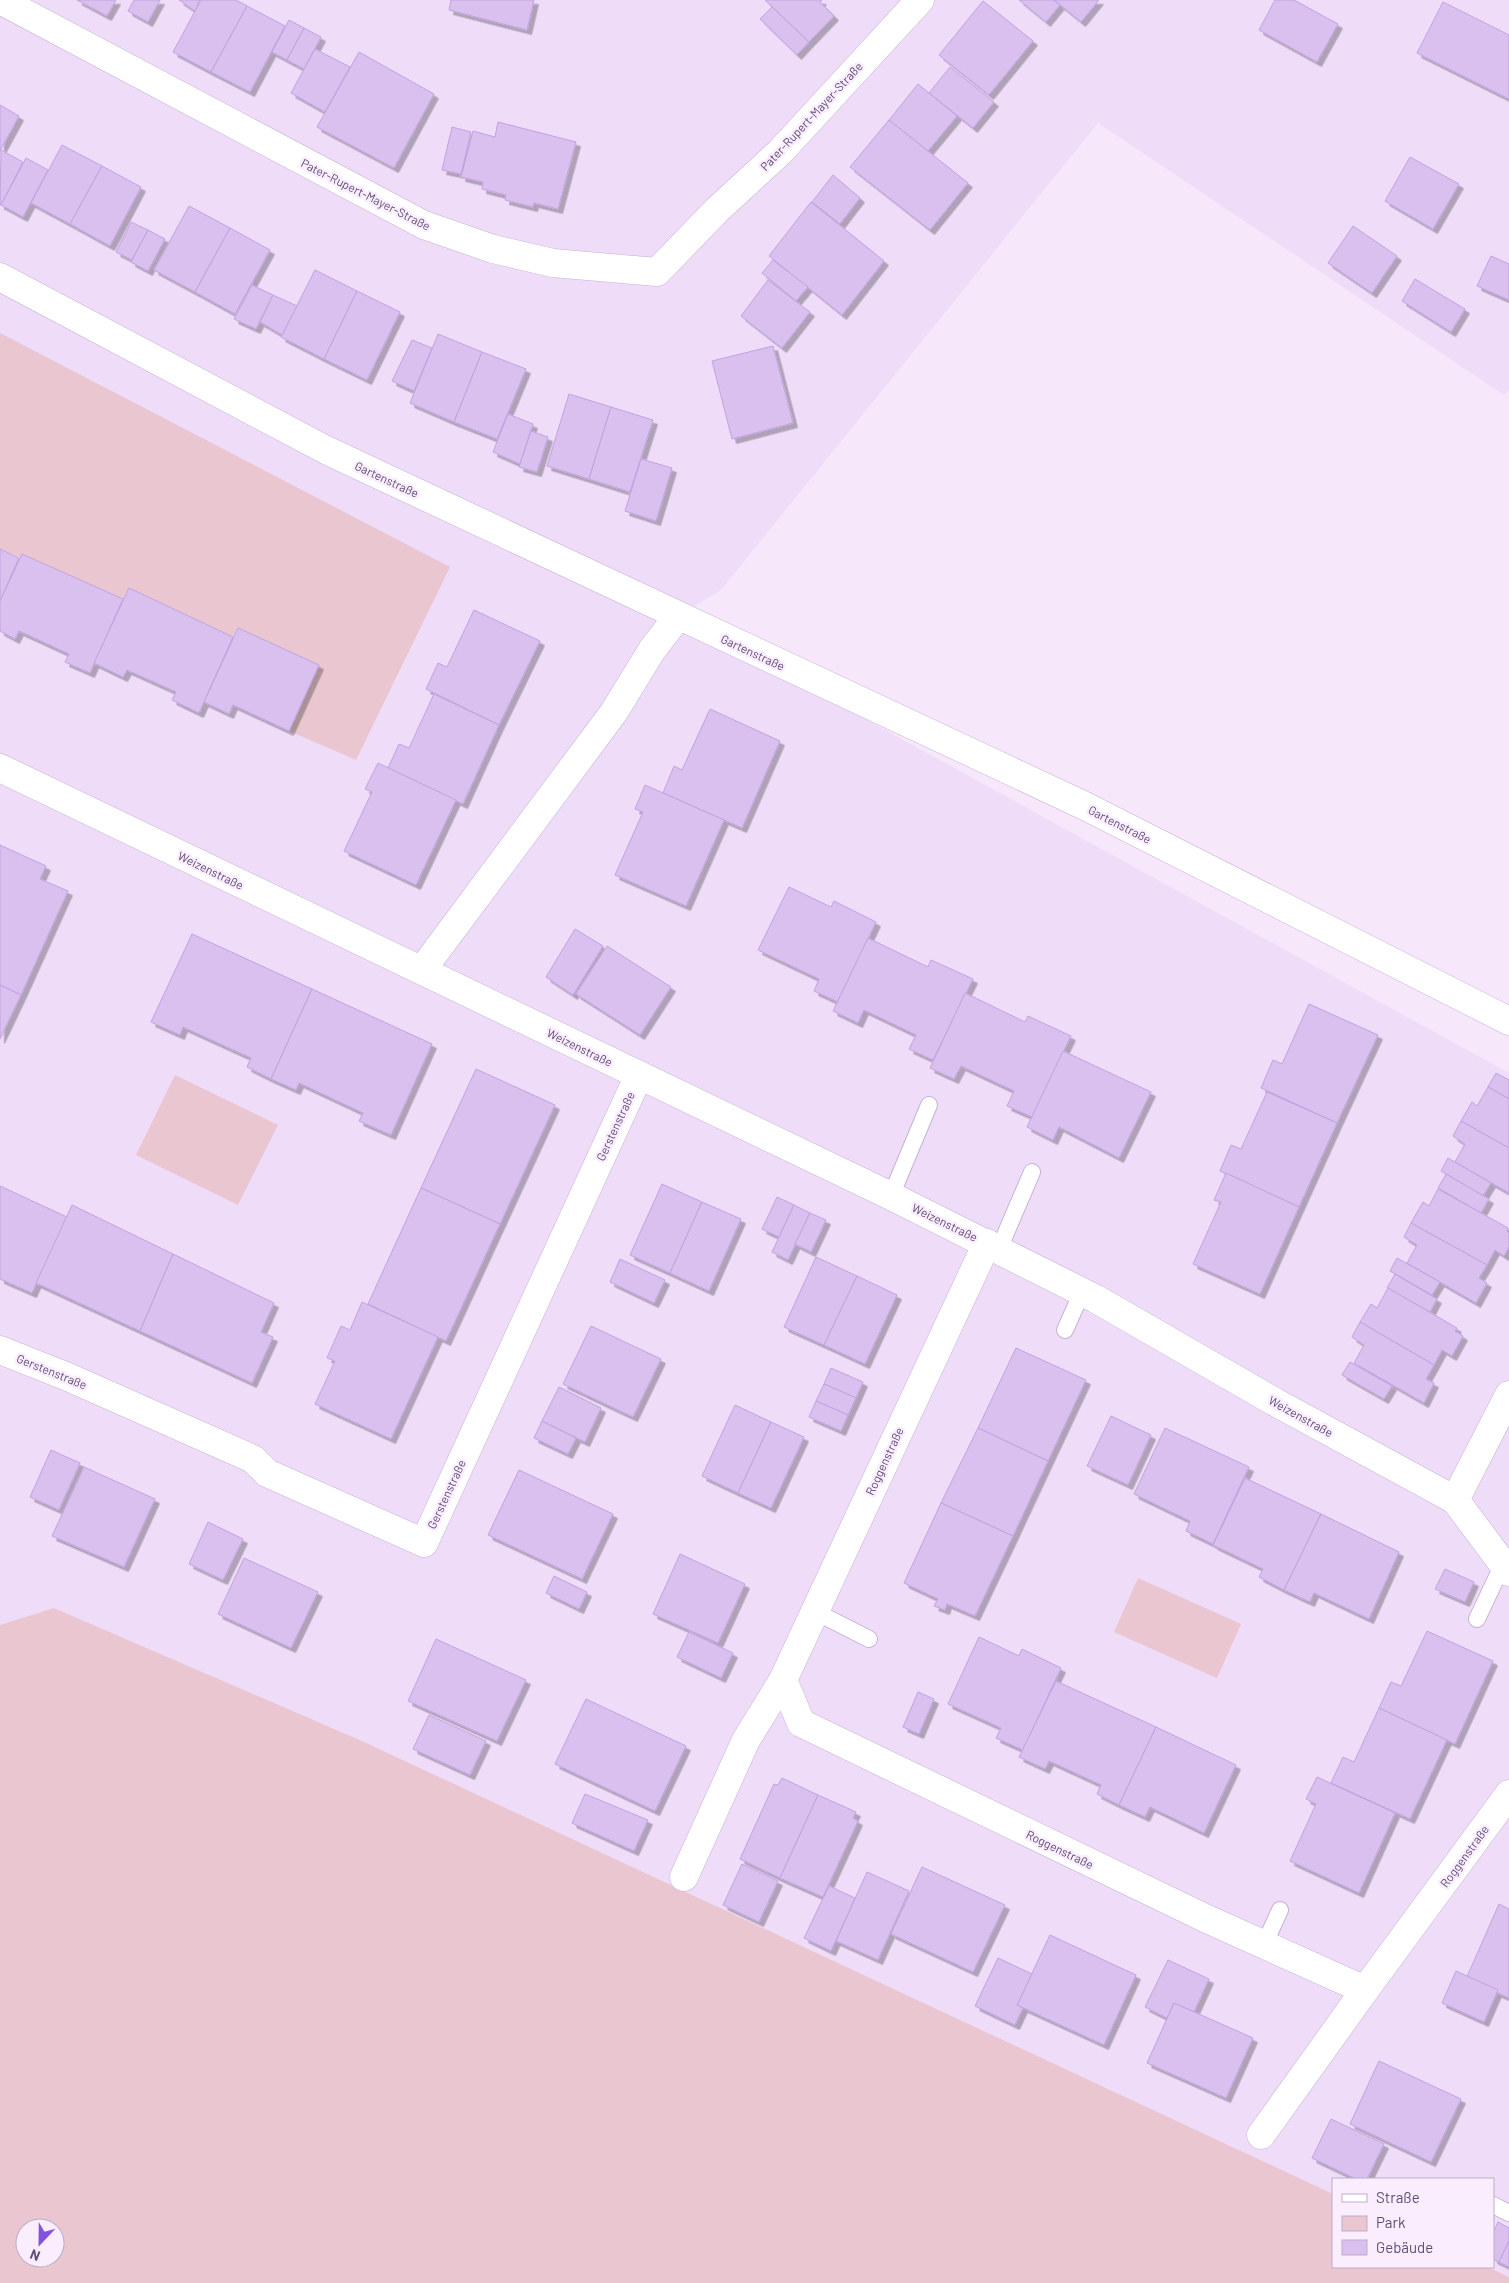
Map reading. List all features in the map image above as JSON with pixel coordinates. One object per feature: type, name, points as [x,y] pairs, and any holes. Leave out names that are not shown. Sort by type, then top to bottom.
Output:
[{"type":"street","name":"Pater-Rupert-Mayer-Straße","points":[[0,0],[424,225],[492,249],[553,263],[657,272],[717,210],[780,152],[920,0]]},
{"type":"street","name":"Gartenstraße","points":[[0,278],[326,450],[1085,806],[1509,1021]]},
{"type":"street","points":[[422,970],[614,712],[652,650],[678,616]]},
{"type":"street","name":"Weizenstraße","points":[[0,768],[891,1196],[1082,1292],[1275,1402],[1455,1500],[1506,1568]]},
{"type":"street","name":"Gerstenstraße","points":[[0,1350],[68,1377],[253,1458],[267,1473],[424,1543],[639,1075]]},
{"type":"street","name":"Roggenstraße","points":[[684,1877],[746,1740],[782,1680],[993,1246]]},
{"type":"street","points":[[1455,1500],[1509,1395]]},
{"type":"street","name":"Roggenstraße","points":[[782,1680],[801,1723],[1073,1856],[1365,1990]]},
{"type":"street","name":"Roggenstraße","points":[[1261,2135],[1509,1794]]},
{"type":"lane","points":[[891,1196],[929,1104]]},
{"type":"lane","points":[[993,1246],[1032,1172]]},
{"type":"lane","points":[[1065,1330],[1082,1292]]},
{"type":"lane","points":[[1477,1619],[1506,1568]]},
{"type":"lane","points":[[814,1611],[868,1639]]},
{"type":"lane","points":[[1264,1945],[1280,1910]]},
{"type":"lane","points":[[1494,2206],[1509,2213]]},
{"type":"shaded area","points":[[0,0],[1509,0],[1509,389],[1504,395],[1098,123],[721,590],[678,616],[1509,1073],[1509,2277],[1490,2268],[1494,2268],[1494,2178],[1332,2178],[1332,2194],[362,1741],[54,1608],[0,1625]]},
{"type":"green space","points":[[0,333],[450,567],[356,760],[289,731],[318,665],[238,628],[233,637],[129,588],[123,599],[0,549]]},
{"type":"green space","points":[[175,1075],[278,1125],[238,1205],[136,1155]]},
{"type":"green space","points":[[1138,1578],[1241,1624],[1217,1678],[1114,1632]]},
{"type":"green space","points":[[54,1608],[362,1741],[1332,2194],[1332,2268],[1490,2268],[1509,2277],[1509,2283],[0,2283],[0,1625]]},
{"type":"building","points":[[77,0],[116,0],[107,16]]},
{"type":"building","points":[[134,0],[160,0],[148,22],[128,11]]},
{"type":"building","points":[[179,0],[200,0],[195,11]]},
{"type":"building","points":[[201,0],[236,0],[247,6],[211,72],[173,52]]},
{"type":"building","points":[[451,0],[534,0],[527,30],[449,10]]},
{"type":"building","points":[[765,0],[822,0],[820,2],[834,16],[809,42]]},
{"type":"building","points":[[1019,0],[1053,0],[1060,5],[1046,22]]},
{"type":"building","points":[[1054,0],[1099,0],[1081,22]]},
{"type":"building","points":[[1275,0],[1294,0],[1338,24],[1317,62],[1259,30]]},
{"type":"building","points":[[983,1],[1033,41],[989,95],[939,55]]},
{"type":"building","points":[[1443,2],[1509,35],[1509,99],[1417,53]]},
{"type":"building","points":[[247,6],[285,26],[250,92],[211,72]]},
{"type":"building","points":[[772,7],[809,42],[797,55],[760,19]]},
{"type":"building","points":[[289,20],[304,28],[287,60],[272,52]]},
{"type":"building","points":[[304,28],[321,37],[304,69],[287,60]]},
{"type":"building","points":[[315,49],[350,67],[325,112],[291,93]]},
{"type":"building","points":[[359,52],[434,94],[394,168],[317,127]]},
{"type":"building","points":[[950,67],[994,102],[973,128],[929,93]]},
{"type":"building","points":[[918,84],[957,116],[928,151],[889,120]]},
{"type":"building","points":[[0,105],[19,116],[0,151]]},
{"type":"building","points":[[889,120],[968,183],[930,230],[850,167]]},
{"type":"building","points":[[498,122],[576,142],[558,209],[534,203],[533,207],[505,200],[506,195],[482,189],[483,182],[461,177],[473,131],[495,137]]},
{"type":"building","points":[[452,127],[471,132],[461,174],[442,170]]},
{"type":"building","points":[[62,145],[102,166],[70,224],[31,203]]},
{"type":"building","points":[[1,150],[23,162],[0,205]]},
{"type":"building","points":[[1410,157],[1459,184],[1433,229],[1385,201]]},
{"type":"building","points":[[26,158],[48,170],[23,217],[1,205]]},
{"type":"building","points":[[102,166],[141,187],[110,246],[70,224]]},
{"type":"building","points":[[833,175],[860,198],[840,224],[812,202]]},
{"type":"building","points":[[811,202],[884,261],[842,315],[769,256]]},
{"type":"building","points":[[189,206],[230,228],[195,292],[154,270]]},
{"type":"building","points":[[131,222],[148,230],[132,260],[116,252]]},
{"type":"building","points":[[1353,226],[1397,256],[1372,293],[1328,263]]},
{"type":"building","points":[[230,228],[270,250],[235,314],[195,292]]},
{"type":"building","points":[[148,230],[165,239],[148,271],[131,262]]},
{"type":"building","points":[[1491,256],[1509,264],[1509,300],[1477,286]]},
{"type":"building","points":[[773,260],[808,287],[796,301],[762,273]]},
{"type":"building","points":[[315,270],[357,291],[324,359],[281,337]]},
{"type":"building","points":[[1415,279],[1465,309],[1451,332],[1402,301]]},
{"type":"building","points":[[768,280],[810,312],[782,348],[741,316]]},
{"type":"building","points":[[252,285],[273,295],[256,329],[234,319]]},
{"type":"building","points":[[357,291],[400,312],[367,380],[324,359]]},
{"type":"building","points":[[273,295],[297,306],[282,335],[260,322]]},
{"type":"building","points":[[438,334],[482,352],[454,422],[410,403]]},
{"type":"building","points":[[412,340],[432,348],[414,391],[392,381]]},
{"type":"building","points":[[773,346],[793,423],[732,439],[712,361]]},
{"type":"building","points":[[482,352],[526,369],[497,439],[454,422]]},
{"type":"building","points":[[569,394],[611,407],[589,479],[547,466]]},
{"type":"building","points":[[611,407],[653,420],[630,492],[589,479]]},
{"type":"building","points":[[508,414],[533,424],[520,464],[493,452]]},
{"type":"building","points":[[531,431],[548,437],[537,472],[519,467]]},
{"type":"building","points":[[641,459],[672,468],[656,521],[625,511]]},
{"type":"building","points":[[0,549],[19,558],[0,601]]},
{"type":"building","points":[[22,554],[123,599],[90,673],[65,662],[69,654],[19,631],[15,639],[0,631],[0,601]]},
{"type":"building","points":[[129,588],[233,637],[199,713],[172,700],[176,692],[127,670],[123,677],[94,663]]},
{"type":"building","points":[[474,610],[540,641],[499,725],[426,689],[438,663],[447,667]]},
{"type":"building","points":[[238,628],[319,665],[289,731],[233,705],[229,714],[204,702]]},
{"type":"building","points":[[434,694],[499,725],[463,804],[388,768],[399,744],[409,748]]},
{"type":"building","points":[[710,709],[780,741],[742,828],[663,793],[674,766],[682,770]]},
{"type":"building","points":[[378,763],[456,800],[416,885],[344,851],[372,792],[365,789]]},
{"type":"building","points":[[645,785],[724,820],[686,906],[615,875],[643,812],[635,809]]},
{"type":"building","points":[[0,845],[46,866],[40,879],[68,891],[21,995],[0,985]]},
{"type":"building","points":[[789,887],[831,907],[834,901],[876,922],[838,1002],[814,991],[819,979],[758,950]]},
{"type":"building","points":[[575,929],[603,946],[573,995],[546,977]]},
{"type":"building","points":[[192,934],[312,989],[271,1079],[247,1067],[251,1058],[183,1027],[180,1035],[151,1022]]},
{"type":"building","points":[[868,938],[928,967],[931,960],[973,979],[933,1060],[909,1049],[916,1035],[864,1010],[858,1023],[833,1011]]},
{"type":"building","points":[[607,946],[671,987],[640,1035],[576,994]]},
{"type":"building","points":[[0,985],[21,995],[0,1039]]},
{"type":"building","points":[[312,989],[432,1044],[391,1135],[359,1121],[363,1113],[299,1083],[296,1090],[271,1079]]},
{"type":"building","points":[[965,993],[1025,1022],[1028,1016],[1071,1036],[1032,1117],[1007,1106],[1014,1091],[961,1066],[954,1079],[930,1068]]},
{"type":"building","points":[[1309,1004],[1378,1035],[1337,1123],[1261,1088],[1273,1060],[1282,1064]]},
{"type":"building","points":[[1063,1051],[1151,1092],[1119,1158],[1059,1127],[1053,1140],[1027,1127]]},
{"type":"building","points":[[476,1069],[555,1105],[500,1224],[421,1188]]},
{"type":"building","points":[[1496,1073],[1509,1080],[1509,1099],[1488,1087]]},
{"type":"building","points":[[1488,1087],[1509,1099],[1509,1148],[1461,1121],[1472,1102],[1477,1106]]},
{"type":"building","points":[[1267,1092],[1337,1123],[1299,1207],[1220,1171],[1231,1145],[1241,1149]]},
{"type":"building","points":[[1461,1121],[1509,1148],[1509,1193],[1455,1162],[1465,1144],[1453,1136]]},
{"type":"building","points":[[1448,1158],[1491,1183],[1483,1196],[1441,1171]]},
{"type":"building","points":[[1226,1173],[1299,1207],[1260,1294],[1193,1264],[1221,1202],[1214,1200]]},
{"type":"building","points":[[1446,1174],[1489,1199],[1481,1213],[1438,1188]]},
{"type":"building","points":[[662,1184],[702,1202],[670,1273],[630,1255]]},
{"type":"building","points":[[0,1186],[67,1217],[32,1293],[0,1279]]},
{"type":"building","points":[[421,1188],[500,1224],[446,1341],[368,1304]]},
{"type":"building","points":[[1438,1189],[1508,1228],[1509,1247],[1504,1256],[1495,1250],[1487,1265],[1411,1223],[1423,1202],[1429,1206]]},
{"type":"building","points":[[777,1197],[794,1205],[779,1237],[762,1229]]},
{"type":"building","points":[[702,1202],[741,1219],[709,1291],[670,1273]]},
{"type":"building","points":[[72,1205],[173,1254],[140,1331],[36,1283]]},
{"type":"building","points":[[794,1205],[810,1213],[788,1260],[772,1252]]},
{"type":"building","points":[[810,1213],[826,1220],[811,1252],[795,1244]]},
{"type":"building","points":[[1411,1223],[1487,1265],[1479,1278],[1487,1283],[1476,1303],[1407,1263],[1417,1245],[1404,1237]]},
{"type":"building","points":[[173,1254],[274,1303],[261,1332],[273,1337],[252,1383],[140,1331]]},
{"type":"building","points":[[816,1257],[857,1276],[824,1345],[784,1327]]},
{"type":"building","points":[[1397,1258],[1440,1282],[1432,1295],[1390,1271]]},
{"type":"building","points":[[620,1259],[665,1280],[654,1303],[610,1282]]},
{"type":"building","points":[[1395,1274],[1437,1299],[1430,1312],[1387,1288]]},
{"type":"building","points":[[857,1276],[897,1295],[865,1364],[824,1345]]},
{"type":"building","points":[[1388,1288],[1457,1328],[1455,1331],[1463,1336],[1452,1356],[1442,1350],[1434,1365],[1360,1322],[1371,1304],[1377,1308]]},
{"type":"building","points":[[362,1302],[438,1337],[391,1439],[315,1404],[335,1361],[327,1358],[341,1326],[350,1330]]},
{"type":"building","points":[[1360,1322],[1434,1365],[1426,1379],[1434,1383],[1424,1403],[1354,1363],[1364,1345],[1352,1337]]},
{"type":"building","points":[[591,1326],[661,1359],[633,1417],[563,1384]]},
{"type":"building","points":[[1016,1348],[1086,1380],[1048,1461],[978,1428]]},
{"type":"building","points":[[1350,1362],[1392,1386],[1384,1399],[1342,1375]]},
{"type":"building","points":[[831,1368],[863,1382],[856,1398],[824,1384]]},
{"type":"building","points":[[824,1384],[856,1398],[848,1415],[816,1401]]},
{"type":"building","points":[[559,1387],[601,1408],[585,1442],[542,1421]]},
{"type":"building","points":[[816,1401],[848,1415],[841,1431],[809,1417]]},
{"type":"building","points":[[735,1405],[771,1422],[738,1493],[702,1476]]},
{"type":"building","points":[[1111,1416],[1151,1435],[1128,1485],[1087,1466]]},
{"type":"building","points":[[542,1421],[576,1438],[568,1454],[534,1438]]},
{"type":"building","points":[[771,1422],[804,1437],[771,1508],[738,1493]]},
{"type":"building","points":[[978,1428],[1048,1461],[1013,1536],[941,1503]]},
{"type":"building","points":[[1165,1428],[1249,1467],[1213,1544],[1186,1531],[1190,1521],[1134,1494]]},
{"type":"building","points":[[51,1450],[80,1463],[59,1510],[30,1497]]},
{"type":"building","points":[[84,1467],[155,1499],[124,1567],[52,1536]]},
{"type":"building","points":[[519,1470],[613,1514],[582,1579],[488,1535]]},
{"type":"building","points":[[1245,1478],[1321,1514],[1284,1590],[1259,1577],[1263,1569],[1213,1545]]},
{"type":"building","points":[[941,1503],[1013,1536],[975,1616],[947,1604],[945,1610],[934,1606],[938,1599],[904,1583]]},
{"type":"building","points":[[1321,1514],[1399,1552],[1369,1619],[1314,1593],[1310,1602],[1284,1590]]},
{"type":"building","points":[[208,1522],[243,1539],[223,1580],[189,1564]]},
{"type":"building","points":[[680,1554],[745,1584],[718,1643],[653,1614]]},
{"type":"building","points":[[244,1558],[318,1592],[291,1648],[218,1614]]},
{"type":"building","points":[[1445,1569],[1474,1582],[1465,1602],[1435,1589]]},
{"type":"building","points":[[554,1576],[587,1592],[579,1609],[546,1593]]},
{"type":"building","points":[[1427,1631],[1493,1661],[1455,1744],[1379,1708],[1391,1682],[1401,1686]]},
{"type":"building","points":[[689,1632],[733,1653],[721,1678],[677,1657]]},
{"type":"building","points":[[979,1637],[1019,1656],[1022,1649],[1061,1668],[1023,1750],[996,1738],[1001,1728],[948,1704]]},
{"type":"building","points":[[436,1639],[526,1680],[497,1741],[408,1701]]},
{"type":"building","points":[[1056,1681],[1156,1727],[1119,1805],[1097,1794],[1101,1785],[1049,1761],[1045,1769],[1019,1757]]},
{"type":"building","points":[[918,1692],[934,1699],[919,1734],[903,1727]]},
{"type":"building","points":[[586,1699],[686,1746],[655,1811],[555,1764]]},
{"type":"building","points":[[1379,1708],[1447,1740],[1410,1819],[1331,1783],[1343,1757],[1354,1762]]},
{"type":"building","points":[[429,1715],[486,1741],[470,1775],[413,1749]]},
{"type":"building","points":[[1156,1727],[1236,1765],[1204,1833],[1150,1807],[1145,1817],[1119,1805]]},
{"type":"building","points":[[1317,1777],[1395,1813],[1359,1893],[1290,1861],[1316,1804],[1306,1799]]},
{"type":"building","points":[[782,1778],[818,1795],[780,1878],[740,1859],[774,1784],[778,1785]]},
{"type":"building","points":[[585,1794],[648,1820],[634,1851],[572,1823]]},
{"type":"building","points":[[818,1795],[856,1812],[853,1818],[858,1821],[823,1897],[780,1878]]},
{"type":"building","points":[[742,1864],[778,1881],[759,1922],[723,1905]]},
{"type":"building","points":[[922,1867],[1005,1905],[973,1972],[891,1934]]},
{"type":"building","points":[[867,1872],[909,1891],[878,1960],[836,1941]]},
{"type":"building","points":[[829,1886],[855,1898],[831,1951],[804,1938]]},
{"type":"building","points":[[1499,1904],[1509,1909],[1509,1998],[1466,1979]]},
{"type":"building","points":[[1050,1935],[1136,1975],[1104,2045],[1017,2005]]},
{"type":"building","points":[[998,1958],[1032,1974],[1017,2005],[1023,2008],[1015,2025],[975,2006]]},
{"type":"building","points":[[1168,1960],[1209,1979],[1194,2012],[1174,2003],[1167,2018],[1145,2007]]},
{"type":"building","points":[[1456,1971],[1498,1990],[1484,2022],[1442,2003]]},
{"type":"building","points":[[1174,2003],[1253,2038],[1226,2098],[1147,2063]]},
{"type":"building","points":[[1379,2061],[1461,2099],[1431,2162],[1350,2124]]},
{"type":"building","points":[[1331,2119],[1384,2144],[1367,2178],[1354,2178],[1312,2158]]},
{"type":"building","points":[[1498,2222],[1509,2228],[1509,2241],[1499,2262],[1494,2260],[1494,2231]]},
{"type":"building","points":[[1509,2241],[1509,2267],[1499,2262]]}]
